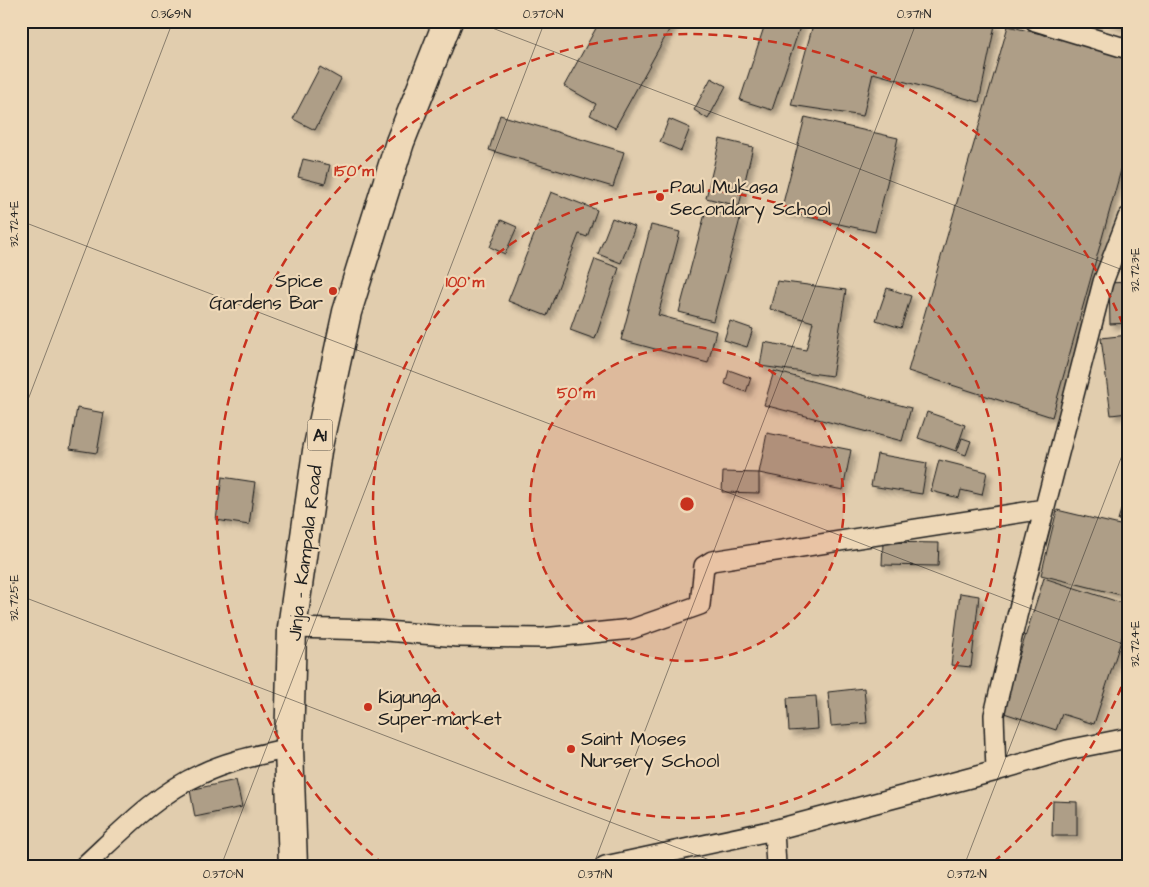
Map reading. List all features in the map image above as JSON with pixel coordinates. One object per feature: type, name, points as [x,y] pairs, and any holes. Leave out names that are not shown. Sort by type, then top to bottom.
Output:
[{"type":"highway","name":"Jinja - Kampala Road","points":[[293,866],[288,748],[292,628],[317,451],[346,312],[400,142],[448,21]]},
{"type":"street","points":[[1035,21],[1128,49]]},
{"type":"street","points":[[996,771],[994,715],[1044,509],[1104,282],[1128,217]]},
{"type":"street","points":[[292,628],[374,630],[458,637],[534,638],[632,629],[700,605],[704,566],[712,561],[1044,509]]},
{"type":"street","points":[[605,866],[774,830],[996,771],[1067,750],[1128,738]]},
{"type":"street","points":[[84,866],[161,796],[200,774],[225,765],[288,748]]},
{"type":"street","points":[[774,830],[776,866]]},
{"type":"building","points":[[600,21],[674,21],[615,128],[590,115],[596,104],[564,86]]},
{"type":"building","points":[[766,21],[802,21],[772,110],[740,100]]},
{"type":"building","points":[[814,21],[983,21],[995,25],[979,102],[873,73],[863,116],[791,105]]},
{"type":"building","points":[[1082,21],[1096,21],[1094,26]]},
{"type":"building","points":[[1105,21],[1128,21],[1128,29]]},
{"type":"building","points":[[1008,26],[1128,55],[1128,145],[1052,417],[908,371]]},
{"type":"building","points":[[320,67],[341,79],[315,130],[293,119]]},
{"type":"building","points":[[711,78],[726,86],[708,119],[694,110]]},
{"type":"building","points":[[500,115],[624,152],[613,187],[489,150]]},
{"type":"building","points":[[805,117],[898,138],[875,232],[781,211]]},
{"type":"building","points":[[669,119],[690,128],[681,151],[660,142]]},
{"type":"building","points":[[720,139],[753,147],[739,206],[706,198]]},
{"type":"building","points":[[303,159],[330,165],[325,184],[298,177]]},
{"type":"building","points":[[551,192],[597,210],[587,237],[579,234],[547,316],[508,301]]},
{"type":"building","points":[[706,210],[740,219],[713,321],[679,312]]},
{"type":"building","points":[[612,218],[635,227],[621,263],[598,254]]},
{"type":"building","points":[[501,220],[517,227],[505,254],[490,247]]},
{"type":"building","points":[[651,225],[680,232],[658,315],[716,331],[708,363],[621,340]]},
{"type":"building","points":[[595,259],[619,268],[595,339],[570,330]]},
{"type":"building","points":[[777,281],[846,290],[832,376],[760,366],[764,342],[806,350],[813,322],[770,309]]},
{"type":"building","points":[[1128,282],[1128,323],[1110,324],[1109,283]]},
{"type":"building","points":[[887,288],[911,296],[901,328],[876,320]]},
{"type":"building","points":[[730,321],[753,329],[747,347],[724,340]]},
{"type":"building","points":[[1128,335],[1128,413],[1111,415],[1101,338]]},
{"type":"building","points":[[729,370],[751,378],[746,392],[725,384]]},
{"type":"building","points":[[774,371],[911,408],[902,441],[764,405]]},
{"type":"building","points":[[77,408],[104,413],[97,453],[70,449]]},
{"type":"building","points":[[927,412],[965,425],[956,451],[918,438]]},
{"type":"building","points":[[767,433],[851,450],[843,490],[759,473]]},
{"type":"building","points":[[962,438],[971,441],[966,455],[957,452]]},
{"type":"building","points":[[877,454],[927,463],[922,494],[871,486]]},
{"type":"building","points":[[939,460],[987,472],[982,495],[961,490],[959,498],[931,491]]},
{"type":"building","points":[[723,472],[759,473],[759,493],[722,492]]},
{"type":"building","points":[[222,477],[255,482],[249,525],[216,520]]},
{"type":"building","points":[[1057,510],[1128,527],[1128,584],[1125,596],[1041,575]]},
{"type":"building","points":[[1121,510],[1128,512],[1128,523],[1118,520]]},
{"type":"building","points":[[883,542],[939,543],[938,566],[882,565]]},
{"type":"building","points":[[1044,578],[1128,605],[1128,619],[1094,724],[1062,714],[1056,730],[1001,712]]},
{"type":"building","points":[[960,593],[979,596],[971,667],[951,665]]},
{"type":"building","points":[[864,688],[867,723],[831,726],[828,692]]},
{"type":"building","points":[[816,696],[818,729],[789,731],[787,698]]},
{"type":"building","points":[[236,780],[242,807],[195,817],[190,790]]},
{"type":"building","points":[[1053,801],[1077,802],[1077,836],[1052,836]]},
{"type":"place","name":"Paul Mukasa Secondary School","points":[[660,197]]},
{"type":"place","name":"Spice Gardens Bar","points":[[333,291]]},
{"type":"place","name":"Kigunga Super-market","points":[[368,707]]},
{"type":"place","name":"Saint Moses Nursery School","points":[[571,749]]}]
